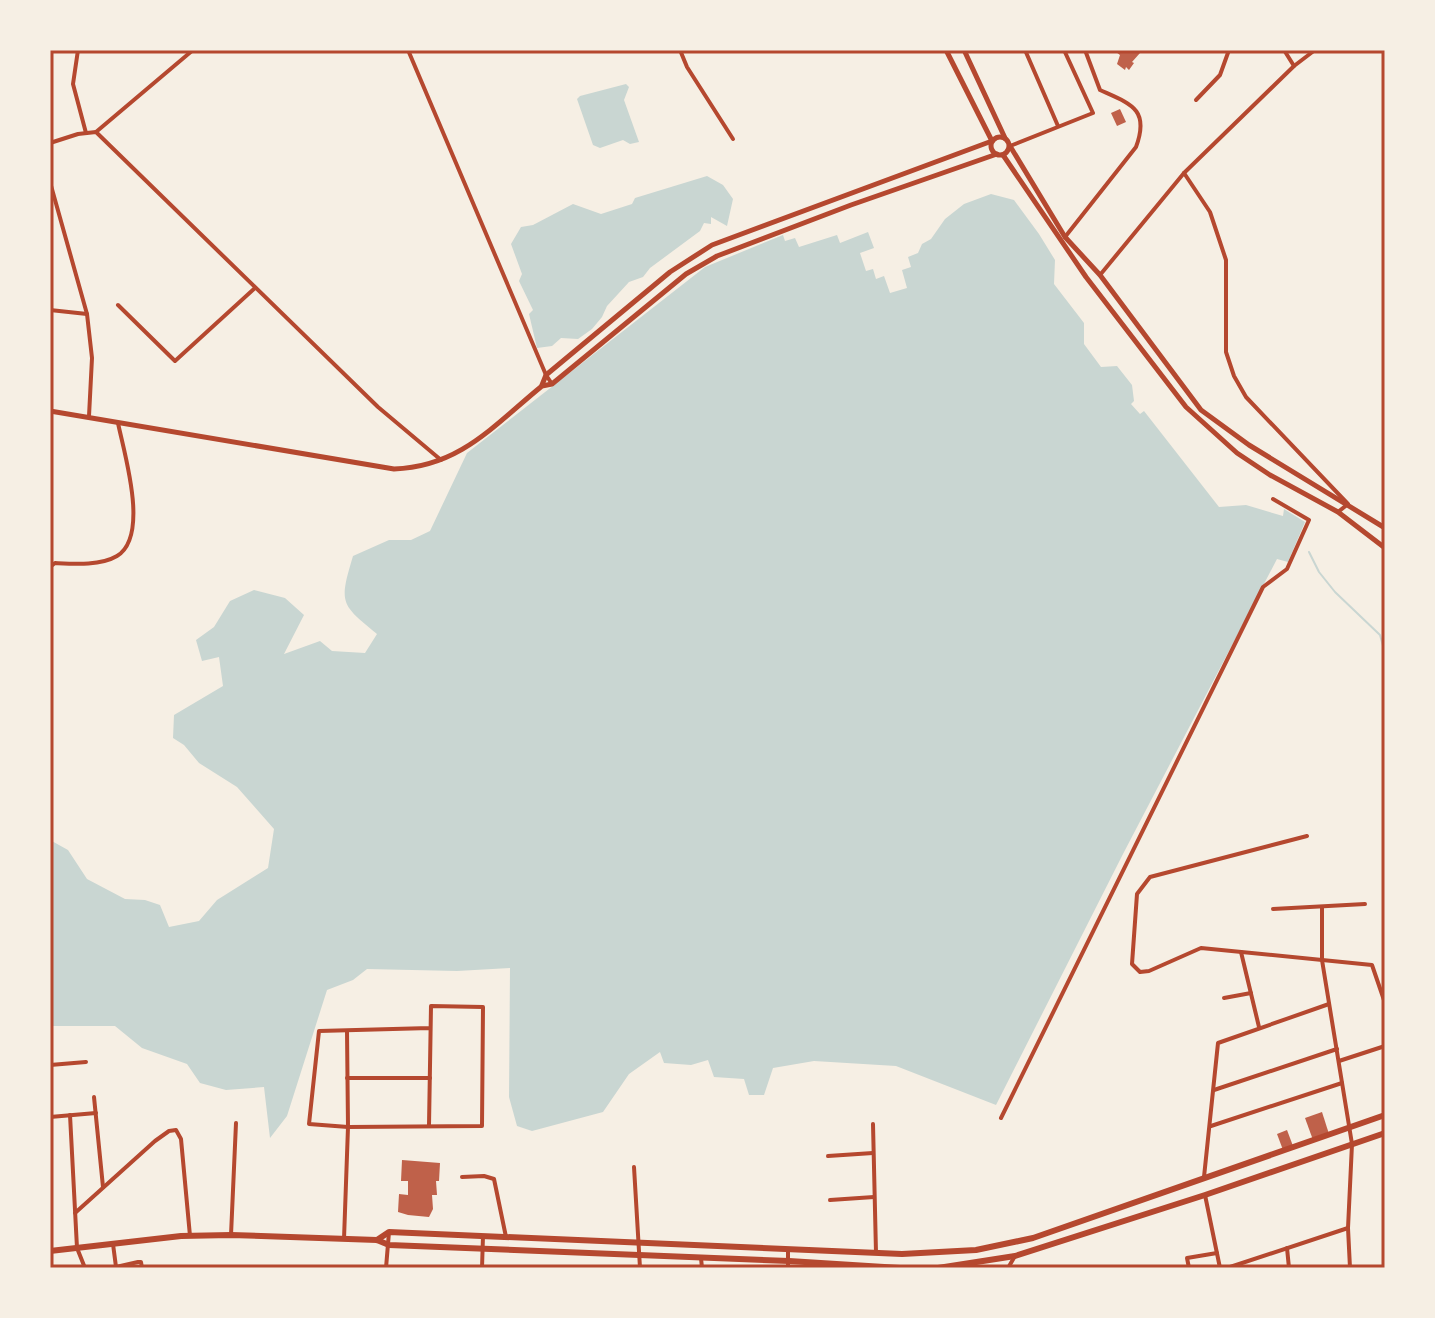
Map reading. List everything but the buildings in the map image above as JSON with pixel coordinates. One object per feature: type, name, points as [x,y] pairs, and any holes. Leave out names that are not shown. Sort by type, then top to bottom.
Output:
[{"type":"main road","points":[[377,1240],[389,1232],[938,1254],[1014,1243],[1385,1115]]},
{"type":"main road","points":[[938,1268],[1015,1256],[1385,1133]]},
{"type":"main road","points":[[1161,1193],[1166,1208]]},
{"type":"main road","points":[[50,1251],[190,1236],[231,1235],[900,1268]]},
{"type":"street","points":[[78,50],[73,84],[86,133]]},
{"type":"street","points":[[50,143],[96,132],[193,50]]},
{"type":"street","points":[[408,50],[552,384]]},
{"type":"street","points":[[680,50],[687,67],[733,139]]},
{"type":"street","points":[[946,50],[992,141],[992,150],[1000,155],[1086,277],[1186,407],[1237,453],[1338,512],[1385,548]]},
{"type":"street","points":[[964,50],[1005,138],[1065,237],[1100,275],[1201,410],[1249,445],[1385,528]]},
{"type":"street","points":[[1025,50],[1058,126]]},
{"type":"street","points":[[50,411],[394,469],[423,466],[456,455],[542,386],[552,384],[686,274],[709,260],[851,205],[1000,155],[1010,146],[1093,113],[1064,50]]},
{"type":"street","points":[[1065,237],[1136,147],[1142,130],[1140,117],[1132,104],[1100,90],[1085,50]]},
{"type":"street","points":[[1196,100],[1220,75],[1229,50]]},
{"type":"street","points":[[1284,50],[1294,66]]},
{"type":"street","points":[[1100,275],[1184,173],[1294,66],[1315,50]]},
{"type":"street","points":[[96,132],[378,407],[441,460]]},
{"type":"street","points":[[542,386],[546,375],[670,272],[712,245],[1000,137],[1005,138]]},
{"type":"street","points":[[1184,173],[1210,212],[1226,260],[1226,352],[1234,376],[1246,397],[1348,504]]},
{"type":"street","points":[[50,182],[87,314],[92,358],[89,416]]},
{"type":"street","points":[[50,205],[57,203]]},
{"type":"street","points":[[118,305],[175,361],[255,287]]},
{"type":"street","points":[[50,310],[87,314]]},
{"type":"street","points":[[50,567],[55,563],[99,562],[113,558],[123,551],[130,539],[134,497],[117,420]]},
{"type":"street","points":[[1001,1118],[1263,587],[1287,569],[1309,520],[1273,499]]},
{"type":"street","points":[[1338,512],[1348,504]]},
{"type":"street","points":[[1307,836],[1150,877],[1137,894],[1132,964],[1140,972],[1149,971],[1201,948],[1372,965],[1385,1003]]},
{"type":"street","points":[[1273,909],[1365,904]]},
{"type":"street","points":[[1322,907],[1322,960],[1352,1144],[1348,1228],[1350,1268]]},
{"type":"street","points":[[1241,952],[1259,1029]]},
{"type":"street","points":[[1224,998],[1251,993]]},
{"type":"street","points":[[1204,1177],[1218,1043],[1329,1004]]},
{"type":"street","points":[[429,1126],[430,1078],[430,1028],[430,1008],[433,1005],[480,1006],[484,1009],[482,1126],[348,1127],[309,1124],[319,1031],[430,1028]]},
{"type":"street","points":[[344,1239],[347,1031]]},
{"type":"street","points":[[1339,1061],[1385,1046]]},
{"type":"street","points":[[1213,1090],[1337,1049]]},
{"type":"street","points":[[50,1065],[86,1062]]},
{"type":"street","points":[[347,1078],[430,1078]]},
{"type":"street","points":[[1211,1126],[1343,1083]]},
{"type":"street","points":[[94,1097],[103,1187]]},
{"type":"street","points":[[50,1117],[96,1113]]},
{"type":"street","points":[[70,1115],[77,1248],[85,1268]]},
{"type":"street","points":[[231,1235],[236,1123]]},
{"type":"street","points":[[873,1124],[876,1253]]},
{"type":"street","points":[[75,1213],[155,1141],[176,1130],[181,1139],[190,1236]]},
{"type":"street","points":[[828,1156],[873,1153]]},
{"type":"street","points":[[634,1167],[640,1268]]},
{"type":"street","points":[[462,1177],[494,1179],[506,1237]]},
{"type":"street","points":[[1205,1195],[1220,1268]]},
{"type":"street","points":[[830,1200],[874,1197]]},
{"type":"street","points":[[1227,1268],[1348,1228]]},
{"type":"street","points":[[386,1268],[389,1232]]},
{"type":"street","points":[[482,1268],[483,1236]]},
{"type":"street","points":[[113,1244],[116,1267]]},
{"type":"street","points":[[1287,1248],[1289,1268]]},
{"type":"street","points":[[788,1250],[788,1264]]},
{"type":"street","points":[[1189,1268],[1187,1258],[1217,1253]]},
{"type":"street","points":[[1008,1268],[1015,1256]]},
{"type":"street","points":[[701,1258],[702,1268]]},
{"type":"street","points":[[108,1268],[138,1262],[141,1262],[142,1268]]},
{"type":"shaded area","points":[[626,84],[629,87],[624,100],[639,142],[630,144],[623,140],[600,148],[593,145],[577,99]]},
{"type":"shaded area","points":[[707,176],[723,185],[733,199],[727,226],[711,217],[711,224],[704,223],[700,231],[650,268],[643,277],[629,282],[607,306],[592,329],[578,339],[561,338],[552,346],[537,348],[529,314],[533,310],[519,281],[522,274],[511,244],[521,227],[533,225],[573,204],[601,214],[632,204],[635,198]]},
{"type":"shaded area","points":[[991,194],[1014,200],[1039,234],[1055,260],[1054,284],[1084,323],[1084,344],[1101,367],[1117,366],[1132,385],[1134,401],[1131,404],[1140,414],[1144,411],[1219,507],[1246,505],[1283,516],[1284,509],[1305,522],[1288,562],[1277,559],[996,1105],[896,1066],[814,1061],[773,1068],[764,1095],[749,1095],[744,1079],[714,1077],[708,1060],[691,1065],[664,1063],[660,1052],[629,1074],[603,1112],[532,1131],[517,1126],[509,1097],[510,968],[457,971],[367,969],[353,980],[327,990],[287,1116],[270,1138],[264,1087],[226,1090],[200,1083],[187,1064],[142,1048],[115,1026],[50,1026],[50,840],[68,850],[87,879],[125,899],[160,905],[169,927],[199,921],[217,900],[268,868],[274,829],[237,787],[199,763],[184,745],[173,738],[174,715],[223,686],[219,657],[202,661],[196,640],[214,627],[230,601],[254,590],[285,598],[304,615],[284,654],[320,641],[332,651],[365,653],[377,634],[349,609],[346,601],[346,584],[353,556],[389,540],[411,540],[430,531],[467,453],[705,267],[783,235],[785,241],[795,238],[799,247],[837,235],[840,243],[868,232],[874,248],[860,253],[866,271],[873,269],[876,279],[884,276],[890,293],[907,288],[902,270],[911,267],[908,257],[918,253],[922,244],[931,239],[945,219],[964,204]]},
{"type":"waterway","points":[[1309,552],[1319,572],[1335,592],[1380,635],[1385,653]]}]
